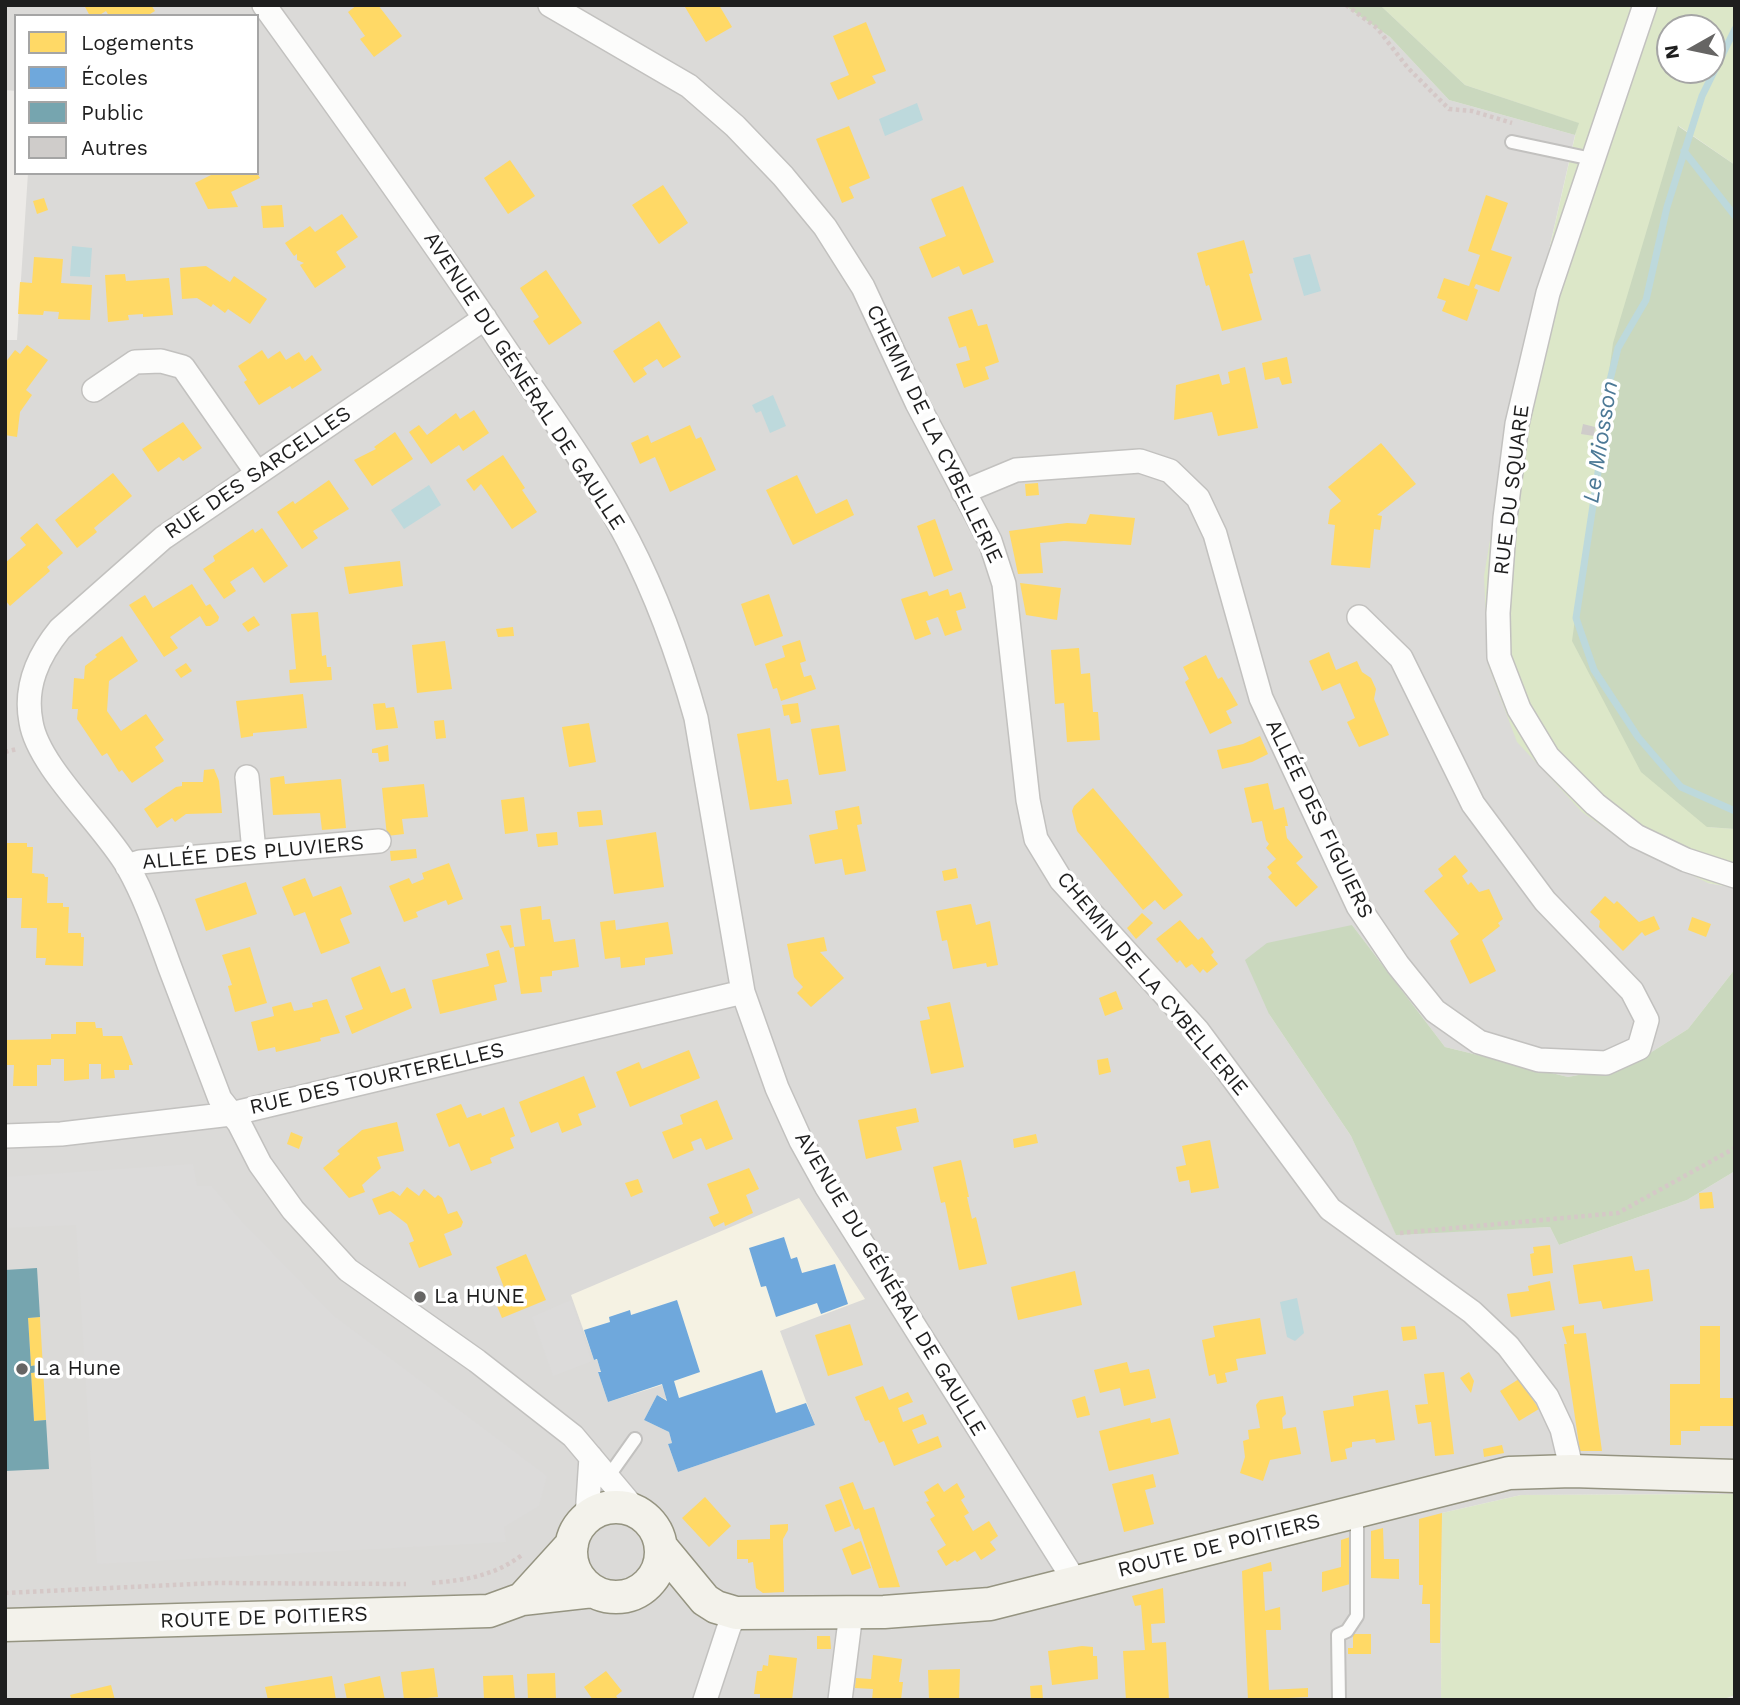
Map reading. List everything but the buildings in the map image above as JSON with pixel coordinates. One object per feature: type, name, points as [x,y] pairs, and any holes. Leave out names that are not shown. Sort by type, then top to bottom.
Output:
[{"type":"street","name":"AVENUE DU GÉNÉRAL DE GAULLE","points":[[264,5],[433,240],[590,475],[628,540],[662,615],[685,677],[696,718],[743,992],[777,1088],[801,1141],[826,1186],[1076,1583]]},
{"type":"street","name":"CHEMIN DE LA CYBELLERIE","points":[[550,5],[689,86],[736,126],[783,176],[825,227],[863,287],[918,404],[990,541],[1004,584],[1028,800],[1036,839],[1061,880],[1214,1050],[1330,1209],[1472,1312],[1508,1346],[1547,1397],[1562,1429],[1572,1471]]},
{"type":"street","name":"RUE DU SQUARE","points":[[1645,5],[1548,293],[1517,424],[1505,518],[1498,613],[1499,657],[1519,709],[1548,757],[1595,804],[1636,836],[1686,860],[1735,876]]},
{"type":"street","name":"RUE DES SARCELLES","points":[[485,318],[163,538],[60,629],[47,645],[34,670],[29,695],[31,723],[42,752],[127,866],[150,913],[220,1099],[239,1123],[260,1164],[293,1210],[348,1270],[477,1361],[573,1436],[637,1512]]},
{"type":"street","points":[[94,390],[135,362],[161,361],[183,367],[257,472]]},
{"type":"street","name":"ALLÉE DES FIGUIERS","points":[[963,492],[1016,470],[1140,461],[1170,471],[1198,498],[1210,522],[1261,698],[1358,906],[1405,975],[1435,1011],[1479,1042],[1539,1060],[1606,1063],[1639,1048],[1647,1020],[1632,990],[1545,901],[1473,804],[1401,659],[1359,617]]},
{"type":"street","points":[[247,777],[254,852]]},
{"type":"street","name":"ALLÉE DES PLUVIERS","points":[[127,866],[140,862],[379,841]]},
{"type":"street","name":"RUE DES TOURTERELLES","points":[[5,1136],[61,1134],[231,1114],[743,992]]},
{"type":"street","points":[[587,1517],[591,1457]]},
{"type":"street","name":"ROUTE DE POITIERS","points":[[662,1548],[705,1600],[716,1607],[736,1613],[851,1613],[990,1604],[1509,1474],[1572,1471],[1735,1476]]},
{"type":"street","points":[[612,1506],[637,1512],[656,1530],[662,1548],[660,1567],[651,1581],[638,1592],[620,1598],[601,1595],[593,1591],[575,1573],[570,1556],[572,1537],[581,1522],[593,1511],[612,1506]]},
{"type":"street","name":"ROUTE DE POITIERS","points":[[522,1599],[572,1544]]},
{"type":"street","name":"ROUTE DE POITIERS","points":[[5,1625],[489,1611],[522,1599],[593,1591]]},
{"type":"street","name":"ROUTE DE POITIERS","points":[[638,1592],[705,1600]]},
{"type":"street","points":[[705,1700],[736,1613]]},
{"type":"street","points":[[840,1700],[851,1613]]},
{"type":"lane","points":[[1512,142],[1592,159]]},
{"type":"lane","points":[[608,1477],[635,1439]]},
{"type":"lane","points":[[1339,1700],[1338,1636],[1347,1631],[1357,1616],[1357,1512]]},
{"type":"path","points":[[1346,5],[1377,28],[1408,68],[1449,109],[1472,111],[1517,125]]},
{"type":"path","points":[[1367,1236],[1618,1213],[1735,1147]]},
{"type":"path","points":[[431,1583],[467,1580],[489,1574],[531,1549]]},
{"type":"path","points":[[5,1593],[215,1583],[419,1584]]},
{"type":"shaded area","points":[[5,5],[1344,5],[1390,37],[1449,100],[1575,135],[1509,426],[1708,883],[1735,888],[1735,969],[1688,1029],[1631,1065],[1568,1077],[1445,1047],[1352,925],[1269,1014],[1351,1136],[1396,1234],[1550,1227],[1559,1245],[1687,1200],[1735,1171],[1735,1494],[1521,1495],[1442,1513],[1441,1700],[5,1700],[5,340],[17,340],[28,175],[259,175],[259,14],[14,14],[14,91],[5,90]]},
{"type":"shaded area","points":[[193,1164],[197,1186],[212,1186],[238,1217],[333,1315],[547,1476],[539,1506],[504,1527],[506,1542],[97,1564],[76,1225],[5,1228],[5,1177]]},
{"type":"shaded area","points":[[799,1198],[865,1299],[780,1331],[815,1425],[678,1472],[668,1444],[672,1443],[669,1432],[644,1420],[657,1395],[667,1400],[662,1385],[608,1402],[598,1372],[601,1371],[597,1360],[594,1360],[571,1295]]},
{"type":"shaded area","points":[[571,1300],[592,1361],[553,1376],[532,1317]]},
{"type":"green space","points":[[1344,5],[1380,5],[1465,85],[1579,123],[1575,135],[1449,100],[1390,37]]},
{"type":"green space","points":[[1380,5],[1735,5],[1735,165],[1679,126],[1707,827],[1735,829],[1735,888],[1708,883],[1624,842],[1582,812],[1517,742],[1488,665],[1484,576],[1509,426],[1578,123],[1465,85]]},
{"type":"green space","points":[[1678,126],[1735,165],[1735,829],[1707,827],[1641,772],[1572,641],[1613,343]]},
{"type":"green space","points":[[1352,925],[1445,1047],[1568,1077],[1631,1065],[1688,1029],[1735,969],[1735,1171],[1687,1200],[1559,1245],[1550,1227],[1396,1235],[1351,1136],[1269,1014],[1245,960],[1267,943]]},
{"type":"green space","points":[[1735,1494],[1735,1695],[1721,1700],[1441,1700],[1442,1513],[1521,1495]]},
{"type":"water","points":[[917,103],[923,120],[885,136],[879,119]]},
{"type":"water","points":[[72,246],[92,248],[90,277],[70,276]]},
{"type":"water","points":[[1310,254],[1321,291],[1304,296],[1293,258]]},
{"type":"water","points":[[773,395],[786,426],[770,433],[761,411],[756,413],[752,405]]},
{"type":"water","points":[[429,485],[441,505],[404,529],[391,510]]},
{"type":"water","points":[[1297,1298],[1304,1333],[1295,1341],[1287,1337],[1280,1302]]},
{"type":"waterway","name":"Le Miosson","points":[[1735,29],[1702,96],[1667,207],[1646,300],[1618,348],[1605,400],[1600,459],[1576,618],[1594,670],[1638,737],[1681,787],[1735,811]]},
{"type":"waterway","points":[[1684,151],[1735,216]]},
{"type":"place","name":"La HUNE","points":[[420,1297]]},
{"type":"place","name":"La Hune","points":[[22,1369]]}]
